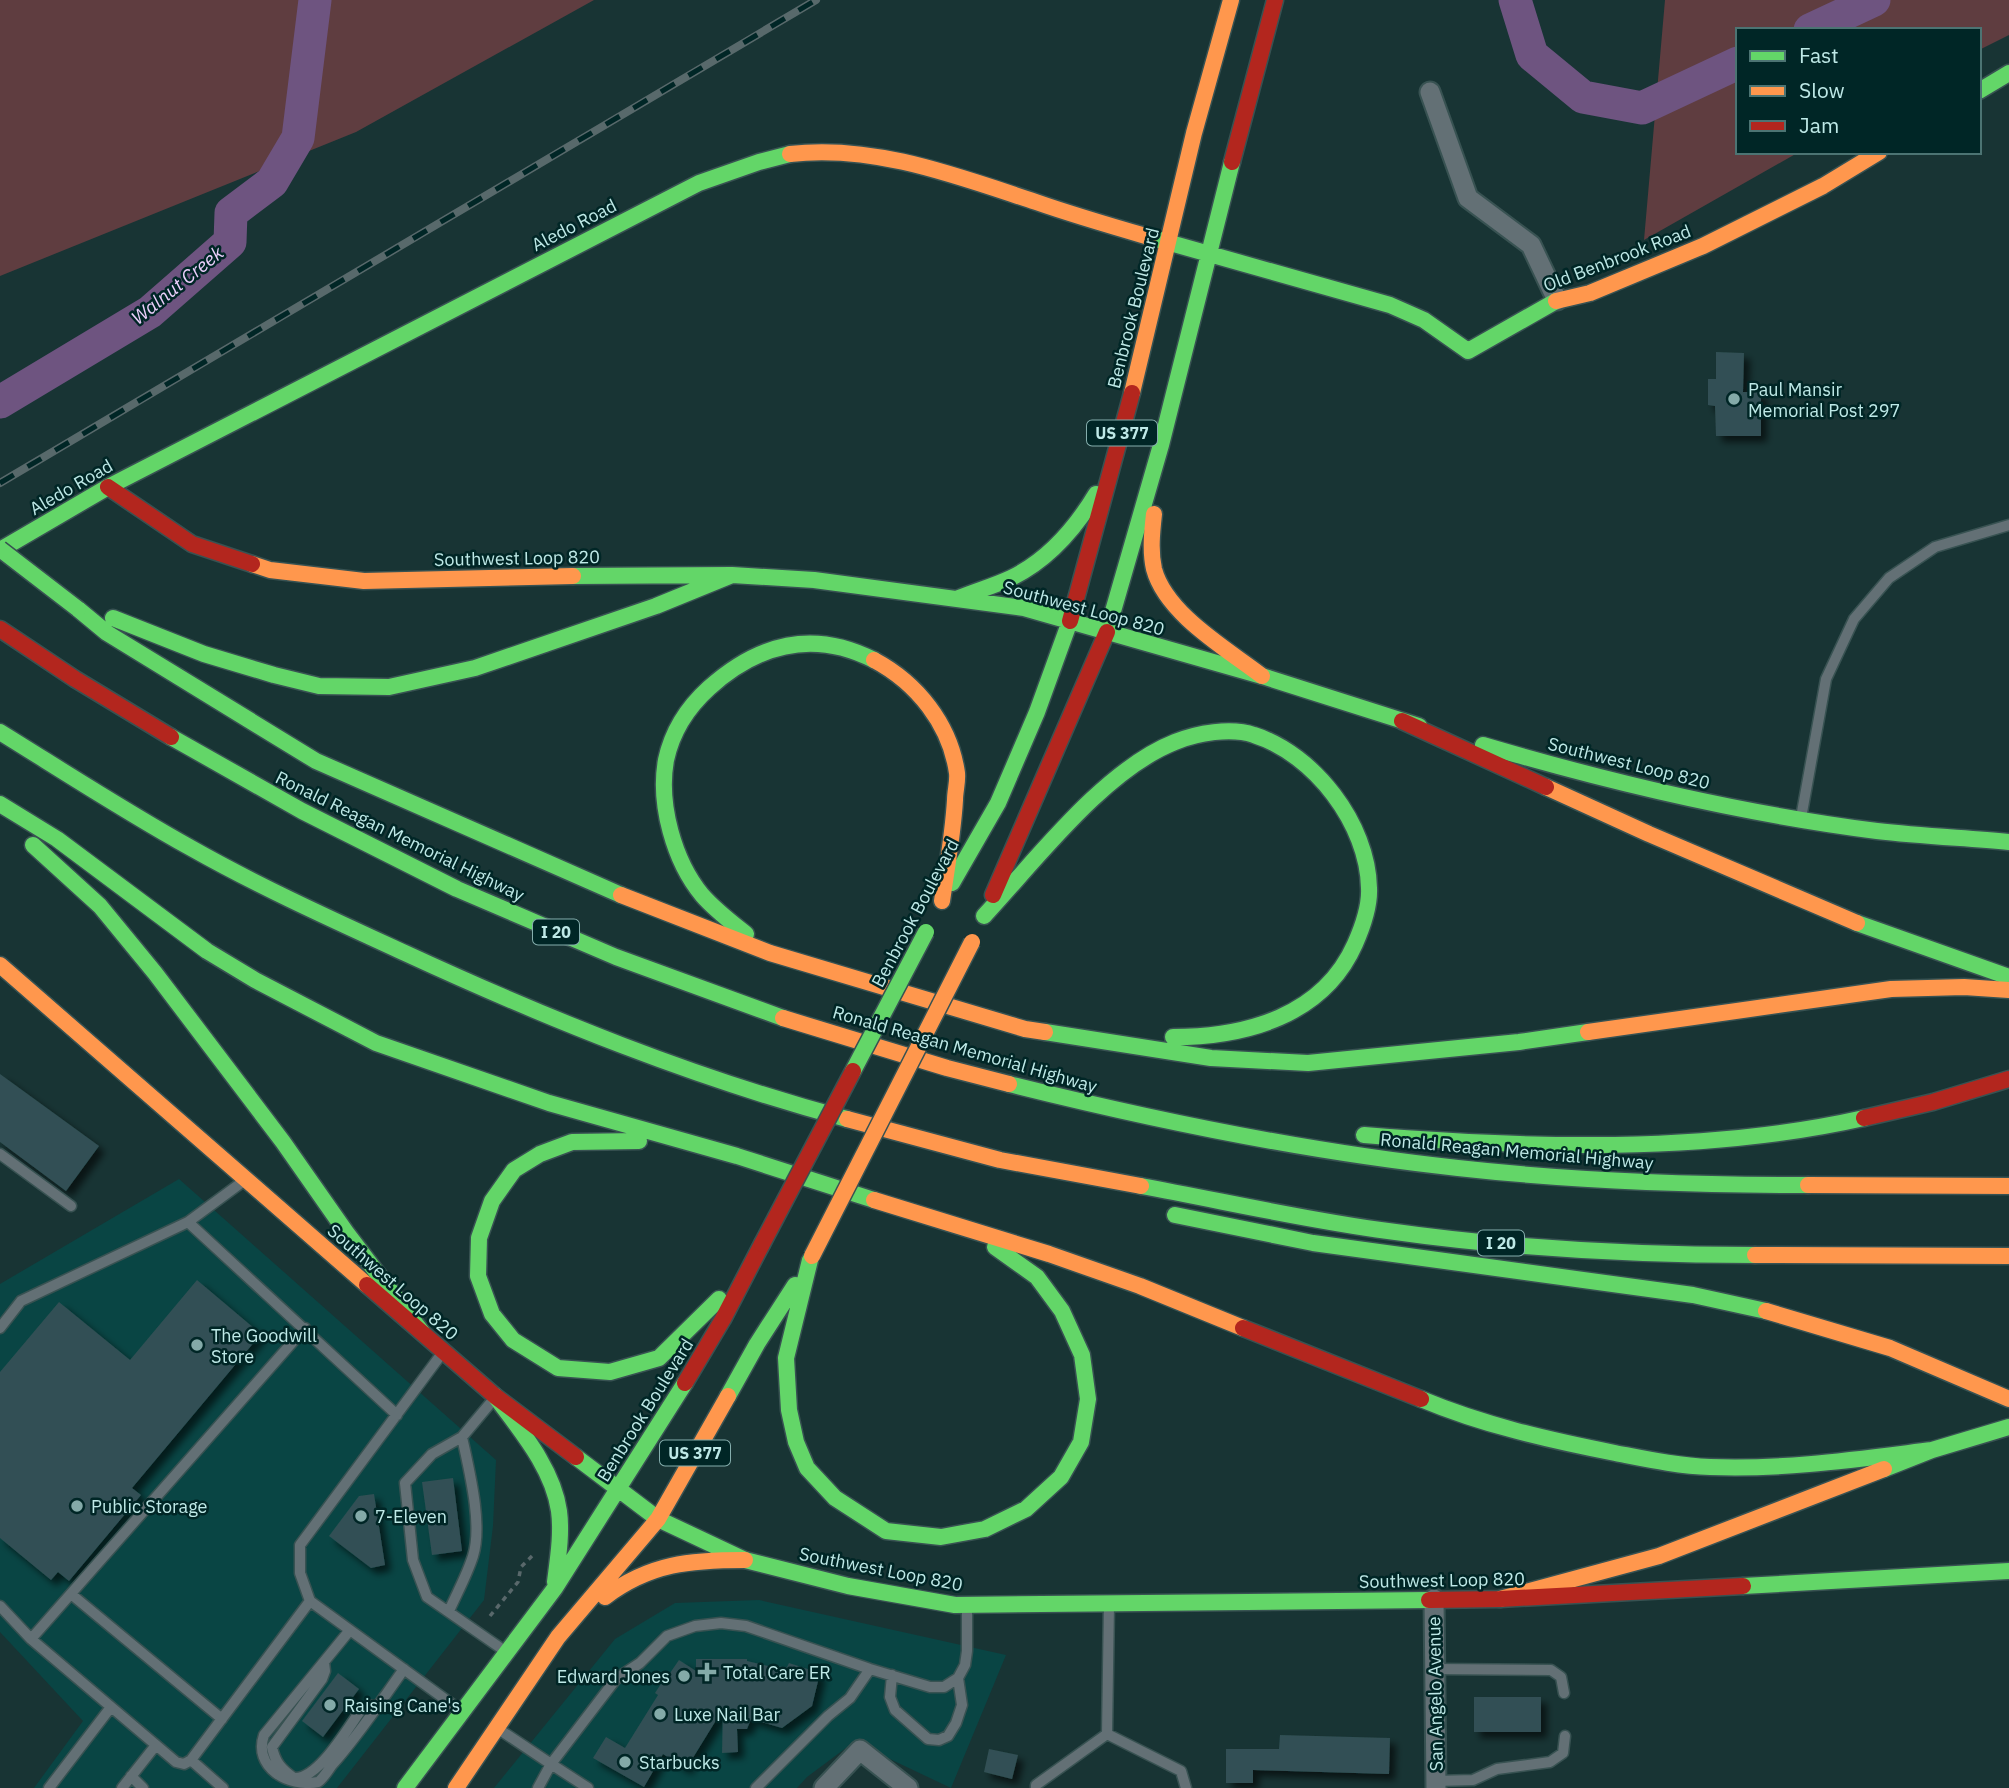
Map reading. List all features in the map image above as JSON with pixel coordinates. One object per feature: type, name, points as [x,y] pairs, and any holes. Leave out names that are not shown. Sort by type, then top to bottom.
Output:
[{"type":"main road","name":"Benbrook Boulevard","points":[[404,1788],[555,1588],[670,1409],[754,1261],[934,916],[998,803],[1037,712],[1070,621],[1115,461],[1194,133],[1231,0]]},
{"type":"main road","name":"US 377","points":[[456,1788],[558,1637],[657,1520],[757,1343],[811,1258],[984,916],[1107,632],[1161,445],[1275,0]]},
{"type":"main road","points":[[1981,90],[2009,73]]},
{"type":"main road","name":"Aledo Road","points":[[0,549],[108,487],[699,183],[743,166],[777,157],[819,151],[883,157],[1209,256]]},
{"type":"main road","name":"Old Benbrook Road","points":[[1209,256],[1390,305],[1424,320],[1468,351],[1557,300],[1590,293],[1703,246],[1823,186],[1876,154]]},
{"type":"main road","points":[[1161,445],[1151,540],[1152,557],[1159,580],[1182,613],[1262,676]]},
{"type":"main road","points":[[959,598],[1020,573],[1048,554],[1080,522],[1115,461]]},
{"type":"main road","name":"Southwest Loop 820","points":[[108,487],[192,544],[270,570],[364,581],[602,575],[732,575],[814,580],[1024,608],[1262,676],[1402,721],[1638,787],[1702,802],[1877,831],[2009,842]]},
{"type":"main road","points":[[0,549],[107,633],[316,761],[628,898],[770,953],[1025,1029],[1211,1058],[1308,1063],[1520,1042],[1891,989],[1964,986],[2009,990]]},
{"type":"main road","points":[[78,608],[117,619],[204,654],[274,675],[318,686],[389,687],[475,668],[656,606],[732,575]]},
{"type":"main road","name":"Ronald Reagan Memorial Highway","points":[[0,629],[199,755],[309,817],[420,872],[614,957],[691,986],[982,1078],[1131,1114],[1329,1152],[1461,1169],[1577,1179],[1694,1184],[2009,1186]]},
{"type":"main road","points":[[770,953],[716,911],[694,885],[668,822],[664,789],[669,745],[688,709],[716,680],[750,656],[786,645],[825,643],[866,654],[899,674],[925,699],[945,734],[957,772],[954,818],[934,916]]},
{"type":"main road","points":[[1402,721],[1649,834],[1881,933],[2009,977]]},
{"type":"main road","name":"I 20","points":[[0,732],[189,847],[277,894],[503,998],[627,1049],[801,1107],[1000,1160],[1386,1231],[1480,1242],[1693,1255],[2009,1256]]},
{"type":"main road","points":[[984,916],[1104,791],[1139,762],[1175,741],[1221,733],[1252,734],[1283,748],[1320,778],[1340,803],[1359,840],[1369,879],[1366,918],[1355,951],[1316,998],[1285,1017],[1252,1030],[1196,1038],[1101,1031],[1059,1036]]},
{"type":"main road","points":[[0,804],[57,839],[207,951],[255,980],[376,1042],[549,1103],[737,1156],[1049,1254],[1140,1286],[1462,1416],[1562,1443],[1646,1460],[1709,1467],[1828,1463],[1932,1450]]},
{"type":"main road","points":[[0,814],[100,906],[155,973],[422,1332]]},
{"type":"main road","name":"Southwest Loop 820","points":[[0,965],[495,1396],[657,1520],[744,1560],[848,1586],[955,1605],[1500,1600],[2009,1571]]},
{"type":"main road","points":[[1353,1133],[1403,1139],[1530,1144],[1674,1142],[1771,1134],[1893,1114],[2009,1079]]},
{"type":"main road","points":[[1131,1114],[1176,1106]]},
{"type":"main road","points":[[674,1140],[572,1142],[540,1154],[514,1170],[492,1201],[479,1238],[478,1276],[492,1314],[513,1340],[558,1368],[610,1372],[659,1359],[754,1261]]},
{"type":"main road","points":[[1000,1160],[1025,1184]]},
{"type":"main road","points":[[1156,1211],[1313,1243],[1693,1296],[1747,1306],[1822,1326],[1892,1349],[2009,1399]]},
{"type":"main road","points":[[811,1258],[786,1359],[789,1410],[796,1441],[807,1468],[835,1498],[886,1531],[941,1537],[963,1534],[985,1530],[1026,1509],[1060,1477],[1081,1441],[1088,1399],[1082,1355],[1062,1311],[1037,1277],[973,1232]]},
{"type":"main road","points":[[495,1396],[535,1452],[557,1497],[561,1527],[555,1588]]},
{"type":"main road","points":[[1500,1600],[1659,1556],[1932,1450],[2009,1427]]},
{"type":"main road","points":[[558,1637],[623,1582],[659,1568],[692,1560],[744,1560]]},
{"type":"street","points":[[1430,92],[1468,198],[1531,245],[1557,300]]},
{"type":"street","name":"San Angelo Avenue","points":[[1433,1600],[1436,1785]]},
{"type":"street","points":[[824,1788],[860,1750],[908,1788]]},
{"type":"lane","points":[[1801,818],[1826,679],[1854,619],[1889,578],[1935,547],[2009,525]]},
{"type":"lane","points":[[0,1154],[71,1206]]},
{"type":"lane","points":[[0,1328],[21,1301],[188,1222],[246,1180]]},
{"type":"lane","points":[[188,1222],[397,1415]]},
{"type":"lane","points":[[31,1639],[305,1328]]},
{"type":"lane","points":[[444,1351],[300,1545],[300,1573],[310,1601],[463,1712]]},
{"type":"lane","points":[[495,1396],[462,1437],[432,1454],[405,1483],[413,1560],[427,1597],[506,1652]]},
{"type":"lane","points":[[449,1611],[474,1554],[475,1519],[471,1480],[462,1437]]},
{"type":"lane","points":[[71,1594],[222,1719]]},
{"type":"lane","points":[[0,1605],[31,1639],[176,1762],[184,1764],[191,1760],[310,1601]]},
{"type":"lane","points":[[1107,1734],[1109,1604]]},
{"type":"lane","points":[[538,1788],[551,1764],[616,1679],[640,1663],[667,1636],[695,1626],[721,1623],[746,1626],[870,1669],[930,1686],[944,1686],[958,1678],[965,1665],[967,1605]]},
{"type":"lane","points":[[350,1630],[264,1735],[260,1747],[262,1760],[271,1774],[287,1785],[304,1786],[318,1782],[342,1754],[404,1669]]},
{"type":"lane","points":[[757,1788],[828,1716],[850,1698],[870,1669]]},
{"type":"lane","points":[[1435,1670],[1551,1670],[1561,1677],[1564,1693]]},
{"type":"lane","points":[[892,1675],[890,1697],[895,1710],[928,1740],[939,1740],[948,1735],[956,1723],[962,1705],[958,1678]]},
{"type":"lane","points":[[49,1788],[111,1707]]},
{"type":"lane","points":[[496,1728],[589,1788]]},
{"type":"lane","points":[[1036,1788],[1107,1734]]},
{"type":"lane","points":[[1107,1734],[1181,1770],[1186,1788]]},
{"type":"lane","points":[[1436,1785],[1473,1780],[1497,1769],[1550,1762],[1563,1753],[1565,1735]]},
{"type":"lane","points":[[122,1788],[156,1745]]},
{"type":"lane","points":[[191,1760],[223,1788]]},
{"type":"lane","points":[[131,1776],[143,1788]]},
{"type":"path","points":[[491,1616],[517,1583],[521,1567],[536,1551]]},
{"type":"shaded area","points":[[0,0],[594,0],[356,132],[0,276]]},
{"type":"shaded area","points":[[1665,0],[2009,0],[2009,35],[1981,49],[1981,28],[1736,28],[1736,154],[1795,154],[1644,240]]},
{"type":"shaded area","points":[[179,1179],[496,1460],[493,1526],[484,1600],[337,1788],[34,1788],[83,1721],[0,1632],[0,1284]]},
{"type":"shaded area","points":[[759,1600],[1006,1655],[951,1788],[854,1742],[807,1777],[797,1788],[494,1788],[615,1639],[675,1603]]},
{"type":"building","name":"Paul Mansir Memorial Post 297","points":[[1716,352],[1744,353],[1743,392],[1761,392],[1761,436],[1716,436],[1715,406],[1708,405],[1708,379],[1716,379]]},
{"type":"building","points":[[0,1074],[99,1146],[66,1191],[0,1142]]},
{"type":"building","points":[[197,1280],[261,1334],[132,1488],[141,1495],[69,1581],[58,1572],[51,1580],[0,1538],[0,1372],[59,1302],[130,1360]]},
{"type":"building","points":[[453,1478],[462,1551],[432,1555],[422,1482]]},
{"type":"building","name":"7-Eleven","points":[[374,1494],[385,1565],[371,1568],[329,1536],[359,1496]]},
{"type":"building","points":[[696,1659],[747,1659],[768,1666],[787,1667],[789,1663],[820,1673],[812,1706],[782,1728],[751,1719],[747,1729],[737,1729],[738,1752],[722,1753],[723,1709],[686,1769],[663,1754],[644,1787],[593,1758],[606,1737],[625,1748],[658,1695],[655,1693],[668,1673],[679,1660],[696,1671]]},
{"type":"building","name":"Raising Cane's","points":[[338,1673],[359,1689],[323,1737],[302,1721]]},
{"type":"building","points":[[1474,1697],[1541,1697],[1541,1732],[1474,1732]]},
{"type":"building","points":[[1280,1735],[1390,1738],[1389,1774],[1253,1770],[1253,1783],[1226,1783],[1226,1749],[1279,1749]]},
{"type":"building","points":[[989,1749],[1018,1755],[1012,1779],[984,1772]]},
{"type":"waterway","name":"Walnut Creek","points":[[0,402],[150,312],[230,242],[231,213],[272,182],[298,138],[315,0]]},
{"type":"waterway","name":"Walnut Creek","points":[[1515,0],[1532,55],[1583,97],[1642,108],[1736,64]]},
{"type":"waterway","name":"Walnut Creek","points":[[1814,28],[1874,0]]},
{"type":"railway","points":[[0,483],[816,0]]},
{"type":"traffic: fast","points":[[1981,90],[2009,73]]},
{"type":"traffic: fast","points":[[0,550],[108,487],[699,183],[790,154]]},
{"type":"traffic: fast","points":[[1107,632],[1161,445],[1232,162]]},
{"type":"traffic: fast","points":[[1149,237],[1390,305],[1424,320],[1468,351],[1556,301]]},
{"type":"traffic: fast","points":[[959,598],[1011,578],[1049,553],[1070,531],[1096,494]]},
{"type":"traffic: fast","points":[[0,549],[78,609]]},
{"type":"traffic: fast","points":[[573,576],[732,575],[814,580],[1024,608],[1262,676],[1419,726]]},
{"type":"traffic: fast","points":[[113,618],[204,654],[274,675],[319,686],[389,687],[475,668],[656,606],[732,575]]},
{"type":"traffic: fast","points":[[78,609],[107,633],[316,761],[621,895]]},
{"type":"traffic: fast","points":[[952,883],[998,803],[1037,712],[1070,621]]},
{"type":"traffic: fast","points":[[746,934],[702,895],[683,866],[676,849],[666,813],[664,777],[666,760],[677,730],[694,703],[709,688],[747,661],[767,652],[787,646],[829,645],[851,650],[874,660]]},
{"type":"traffic: fast","points":[[984,916],[1072,818],[1123,773],[1149,755],[1175,742],[1214,732],[1235,731],[1276,744],[1316,775],[1348,816],[1366,864],[1369,895],[1363,923],[1341,969],[1323,989],[1303,1005],[1254,1027],[1228,1033],[1173,1037]]},
{"type":"traffic: fast","points":[[0,732],[217,862],[405,953],[567,1024],[622,1045],[734,1085],[847,1119]]},
{"type":"traffic: fast","points":[[171,737],[302,811],[457,889],[616,957],[783,1018]]},
{"type":"traffic: fast","points":[[1483,745],[1629,784],[1777,816],[1877,831],[2009,842]]},
{"type":"traffic: fast","points":[[0,804],[57,839],[207,951],[255,980],[376,1043],[549,1103],[737,1156],[874,1200]]},
{"type":"traffic: fast","points":[[33,845],[100,906],[155,973],[422,1332]]},
{"type":"traffic: fast","points":[[1857,923],[2009,977]]},
{"type":"traffic: fast","points":[[853,1071],[926,932]]},
{"type":"traffic: fast","points":[[1045,1032],[1211,1058],[1308,1063],[1519,1042],[1588,1032]]},
{"type":"traffic: fast","points":[[1009,1084],[1232,1134],[1401,1161],[1589,1179],[1808,1185]]},
{"type":"traffic: fast","points":[[1364,1135],[1551,1145],[1678,1143],[1803,1130],[1864,1118]]},
{"type":"traffic: fast","points":[[639,1141],[572,1142],[540,1154],[514,1170],[492,1201],[479,1238],[478,1276],[492,1314],[513,1340],[558,1368],[610,1372],[659,1358],[719,1299]]},
{"type":"traffic: fast","points":[[1141,1186],[1357,1227],[1433,1237],[1571,1249],[1755,1255]]},
{"type":"traffic: fast","points":[[1175,1215],[1313,1243],[1693,1295],[1766,1311]]},
{"type":"traffic: fast","points":[[810,1260],[786,1358],[789,1410],[796,1442],[807,1468],[835,1498],[886,1531],[941,1537],[985,1529],[1026,1509],[1061,1477],[1081,1442],[1088,1399],[1082,1355],[1062,1311],[1037,1277],[995,1247]]},
{"type":"traffic: fast","points":[[728,1396],[795,1285]]},
{"type":"traffic: fast","points":[[405,1788],[555,1588],[685,1383]]},
{"type":"traffic: fast","points":[[495,1396],[534,1450],[556,1495],[560,1528],[555,1582]]},
{"type":"traffic: fast","points":[[1421,1399],[1468,1417],[1541,1437],[1638,1458],[1686,1465],[1738,1468],[1794,1465],[1932,1450]]},
{"type":"traffic: fast","points":[[1884,1469],[1932,1450],[2009,1427]]},
{"type":"traffic: fast","points":[[576,1457],[658,1519],[745,1560],[848,1586],[955,1605],[1429,1600]]},
{"type":"traffic: fast","points":[[1743,1586],[2009,1571]]},
{"type":"traffic: slow","points":[[1132,393],[1194,133],[1231,0]]},
{"type":"traffic: slow","points":[[790,154],[853,154],[915,165],[1149,237]]},
{"type":"traffic: slow","points":[[1556,301],[1590,293],[1703,246],[1823,186],[1876,154]]},
{"type":"traffic: slow","points":[[1154,514],[1154,569],[1171,601],[1199,629],[1262,676]]},
{"type":"traffic: slow","points":[[252,564],[270,570],[364,581],[573,576]]},
{"type":"traffic: slow","points":[[874,660],[904,680],[929,707],[939,722],[953,755],[957,780],[942,901]]},
{"type":"traffic: slow","points":[[1546,787],[1857,923]]},
{"type":"traffic: slow","points":[[621,895],[770,953],[1025,1029],[1045,1032]]},
{"type":"traffic: slow","points":[[812,1256],[972,942]]},
{"type":"traffic: slow","points":[[0,965],[367,1285]]},
{"type":"traffic: slow","points":[[1588,1032],[1891,989],[1964,987],[2009,990]]},
{"type":"traffic: slow","points":[[783,1018],[1009,1084]]},
{"type":"traffic: slow","points":[[847,1119],[1000,1160],[1141,1186]]},
{"type":"traffic: slow","points":[[1808,1185],[2009,1186]]},
{"type":"traffic: slow","points":[[874,1200],[1049,1254],[1140,1286],[1243,1328]]},
{"type":"traffic: slow","points":[[1755,1255],[2009,1256]]},
{"type":"traffic: slow","points":[[1766,1311],[1890,1348],[2009,1399]]},
{"type":"traffic: slow","points":[[456,1788],[558,1637],[658,1519],[728,1396]]},
{"type":"traffic: slow","points":[[1500,1599],[1659,1556],[1884,1469]]},
{"type":"traffic: slow","points":[[605,1597],[655,1570],[689,1563],[745,1560]]},
{"type":"traffic: jam","points":[[1232,162],[1275,0]]},
{"type":"traffic: jam","points":[[1070,621],[1132,393]]},
{"type":"traffic: jam","points":[[108,487],[192,544],[252,564]]},
{"type":"traffic: jam","points":[[0,629],[75,679],[171,737]]},
{"type":"traffic: jam","points":[[993,895],[1107,632]]},
{"type":"traffic: jam","points":[[1402,721],[1546,787]]},
{"type":"traffic: jam","points":[[762,1244],[853,1071]]},
{"type":"traffic: jam","points":[[1864,1118],[1933,1102],[2009,1079]]},
{"type":"traffic: jam","points":[[685,1383],[723,1319],[762,1244]]},
{"type":"traffic: jam","points":[[367,1285],[495,1396],[576,1457]]},
{"type":"traffic: jam","points":[[1243,1328],[1421,1399]]},
{"type":"traffic: jam","points":[[1429,1600],[1500,1599],[1743,1586]]},
{"type":"place","name":"Paul Mansir Memorial Post 297","points":[[1734,399]]},
{"type":"place","name":"The Goodwill Store","points":[[197,1345]]},
{"type":"place","name":"Public Storage","points":[[77,1506]]},
{"type":"place","name":"7-Eleven","points":[[361,1516]]},
{"type":"place","name":"Total Care ER","points":[[707,1672]]},
{"type":"place","name":"Edward Jones","points":[[684,1676]]},
{"type":"place","name":"Raising Cane's","points":[[330,1705]]},
{"type":"place","name":"Luxe Nail Bar","points":[[660,1714]]},
{"type":"place","name":"Starbucks","points":[[625,1762]]}]
